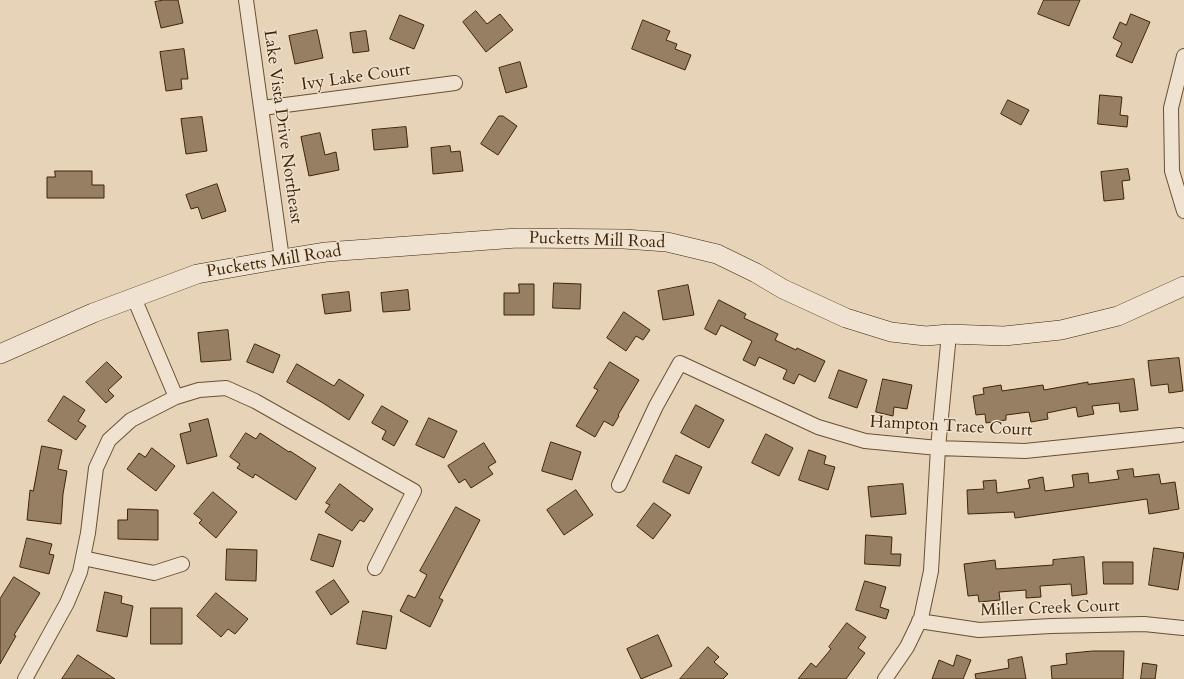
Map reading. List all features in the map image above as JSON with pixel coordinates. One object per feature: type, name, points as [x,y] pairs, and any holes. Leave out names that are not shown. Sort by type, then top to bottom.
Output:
[{"type":"street","name":"Lake Vista Drive Northeast","points":[[246,0],[282,259]]},
{"type":"street","points":[[1184,56],[1171,108],[1172,171],[1184,210]]},
{"type":"street","name":"Ivy Lake Court","points":[[262,108],[455,83]]},
{"type":"street","name":"Pucketts Mill Road","points":[[0,354],[93,313],[196,274],[326,252],[517,238],[624,239],[667,242],[717,254],[846,318],[891,332],[926,336],[949,334],[1004,336],[1061,330],[1118,316],[1184,286]]},
{"type":"street","points":[[134,298],[176,397]]},
{"type":"street","points":[[885,679],[907,647],[919,622],[931,571],[938,448],[949,334]]},
{"type":"street","name":"Hampton Trace Court","points":[[618,485],[656,406],[680,363],[818,427],[865,442],[938,448],[1025,451],[1180,435]]},
{"type":"street","points":[[25,679],[67,603],[80,572],[88,534],[96,468],[109,440],[131,420],[176,397],[199,390],[226,388],[255,400],[414,491],[374,568]]},
{"type":"street","points":[[83,558],[154,573],[182,564]]},
{"type":"street","name":"Miller Creek Court","points":[[919,622],[979,630],[1051,626],[1144,624],[1183,628]]},
{"type":"building","points":[[164,0],[178,0],[183,23],[161,28],[155,2]]},
{"type":"building","points":[[1044,0],[1080,0],[1069,26],[1038,14]]},
{"type":"building","points":[[476,11],[487,24],[500,14],[513,30],[486,52],[463,22]]},
{"type":"building","points":[[1131,14],[1150,22],[1132,63],[1116,56],[1122,43],[1113,38],[1120,22],[1126,25]]},
{"type":"building","points":[[400,15],[424,25],[414,49],[390,39]]},
{"type":"building","points":[[643,20],[670,31],[666,40],[677,44],[675,49],[691,55],[685,70],[632,49]]},
{"type":"building","points":[[317,30],[323,58],[295,64],[289,36]]},
{"type":"building","points":[[366,31],[369,51],[353,53],[350,33]]},
{"type":"building","points":[[184,49],[188,79],[181,79],[182,89],[166,91],[160,52]]},
{"type":"building","points":[[520,62],[527,87],[506,93],[499,68]]},
{"type":"building","points":[[1100,95],[1122,97],[1120,115],[1128,116],[1127,127],[1098,124]]},
{"type":"building","points":[[1008,100],[1029,110],[1021,125],[1001,114]]},
{"type":"building","points":[[499,116],[503,116],[517,126],[498,155],[481,144]]},
{"type":"building","points":[[202,117],[207,151],[186,154],[181,119]]},
{"type":"building","points":[[406,127],[408,147],[374,150],[372,130]]},
{"type":"building","points":[[320,133],[325,155],[336,152],[339,170],[309,176],[301,137]]},
{"type":"building","points":[[450,146],[451,152],[460,151],[463,171],[433,174],[431,148]]},
{"type":"building","points":[[1128,169],[1130,180],[1122,181],[1124,199],[1104,201],[1101,172]]},
{"type":"building","points":[[55,171],[92,171],[92,185],[104,185],[104,198],[47,198],[47,177],[55,177]]},
{"type":"building","points":[[217,184],[226,211],[202,219],[198,207],[191,209],[186,195]]},
{"type":"building","points":[[554,283],[581,284],[580,309],[553,308]]},
{"type":"building","points":[[519,284],[534,284],[534,315],[504,315],[504,293],[519,293]]},
{"type":"building","points":[[688,285],[694,315],[663,320],[658,291]]},
{"type":"building","points":[[408,290],[410,310],[383,312],[381,293]]},
{"type":"building","points":[[349,292],[351,311],[325,314],[322,295]]},
{"type":"building","points":[[719,300],[746,314],[744,318],[778,334],[775,340],[825,361],[815,382],[799,374],[794,384],[783,379],[787,370],[759,357],[755,366],[743,360],[752,341],[721,325],[716,335],[705,329]]},
{"type":"building","points":[[624,312],[650,330],[643,340],[636,336],[626,351],[607,338]]},
{"type":"building","points":[[228,330],[231,360],[201,362],[198,333]]},
{"type":"building","points":[[255,344],[280,355],[273,373],[247,362]]},
{"type":"building","points":[[1179,358],[1183,391],[1169,393],[1168,384],[1151,386],[1148,361]]},
{"type":"building","points":[[107,362],[122,377],[108,390],[114,396],[106,403],[86,382]]},
{"type":"building","points":[[610,362],[639,380],[613,426],[604,421],[595,437],[576,426],[598,390],[594,388]]},
{"type":"building","points":[[297,364],[334,386],[339,379],[364,395],[349,420],[287,382]]},
{"type":"building","points":[[839,370],[867,380],[857,408],[829,398]]},
{"type":"building","points":[[883,379],[912,385],[907,409],[894,407],[893,416],[876,412]]},
{"type":"building","points":[[1134,379],[1138,410],[1120,412],[1119,403],[1092,406],[1094,414],[1078,417],[1076,407],[1047,413],[1048,419],[1031,422],[1029,412],[1006,415],[1006,420],[986,423],[985,414],[976,415],[973,396],[984,394],[983,388],[1001,385],[1002,391],[1043,385],[1044,390],[1088,382],[1088,384]]},
{"type":"building","points":[[64,396],[85,410],[78,421],[86,426],[76,440],[48,421]]},
{"type":"building","points":[[696,405],[724,420],[709,448],[681,433]]},
{"type":"building","points":[[382,406],[408,421],[394,446],[382,439],[386,431],[372,423]]},
{"type":"building","points":[[429,418],[457,431],[444,458],[416,445]]},
{"type":"building","points":[[208,419],[217,456],[187,464],[180,434],[191,431],[189,424]]},
{"type":"building","points":[[246,433],[256,439],[260,433],[316,468],[296,500],[255,474],[253,478],[237,468],[240,464],[230,457]]},
{"type":"building","points":[[766,434],[793,448],[779,476],[752,463]]},
{"type":"building","points":[[551,442],[581,452],[572,480],[542,471]]},
{"type":"building","points":[[484,443],[496,462],[488,467],[493,474],[471,488],[465,479],[459,483],[448,466]]},
{"type":"building","points":[[42,446],[62,450],[58,469],[67,471],[63,494],[61,524],[27,520],[30,490],[33,491]]},
{"type":"building","points":[[152,448],[175,466],[156,491],[127,469],[139,453],[145,457]]},
{"type":"building","points":[[809,450],[826,456],[824,464],[835,467],[828,490],[799,480]]},
{"type":"building","points":[[676,455],[702,467],[689,494],[663,482]]},
{"type":"building","points":[[1133,469],[1134,477],[1159,474],[1161,484],[1175,482],[1179,509],[1149,514],[1147,499],[1015,518],[1014,512],[968,514],[967,490],[984,489],[983,481],[996,480],[997,493],[1030,488],[1028,480],[1043,477],[1045,491],[1074,487],[1072,475],[1088,473],[1089,483],[1119,479],[1117,471]]},
{"type":"building","points":[[340,484],[373,509],[364,522],[360,520],[352,531],[325,512],[330,505],[326,503]]},
{"type":"building","points":[[903,484],[906,514],[871,517],[868,487]]},
{"type":"building","points":[[576,490],[593,515],[564,535],[547,510]]},
{"type":"building","points":[[213,492],[237,512],[216,538],[199,523],[202,520],[194,514]]},
{"type":"building","points":[[654,503],[671,515],[653,539],[637,526]]},
{"type":"building","points":[[456,507],[480,520],[439,598],[443,600],[430,627],[400,611],[408,595],[415,598],[427,575],[420,571]]},
{"type":"building","points":[[128,509],[158,510],[158,540],[118,539],[118,520],[127,520]]},
{"type":"building","points":[[319,534],[341,541],[333,567],[311,560]]},
{"type":"building","points":[[866,535],[892,537],[891,554],[901,554],[900,566],[865,564]]},
{"type":"building","points":[[27,538],[52,544],[49,554],[54,555],[49,574],[20,567]]},
{"type":"building","points":[[1154,548],[1184,553],[1178,590],[1149,585]]},
{"type":"building","points":[[227,549],[257,550],[256,581],[226,580]]},
{"type":"building","points":[[1084,557],[1087,594],[1072,596],[1071,584],[1040,586],[1041,597],[1026,598],[1026,590],[999,592],[1000,600],[979,602],[978,595],[968,596],[964,564],[995,560],[996,569],[1053,565],[1053,560]]},
{"type":"building","points":[[1103,562],[1133,562],[1133,584],[1104,584]]},
{"type":"building","points":[[14,577],[40,593],[14,635],[16,636],[0,664],[0,599]]},
{"type":"building","points":[[334,580],[349,602],[331,615],[316,592]]},
{"type":"building","points":[[865,581],[886,587],[880,607],[889,610],[886,619],[856,610]]},
{"type":"building","points":[[105,592],[122,596],[121,603],[133,606],[127,637],[97,631]]},
{"type":"building","points":[[216,593],[248,619],[235,634],[228,629],[221,637],[197,616]]},
{"type":"building","points":[[151,608],[182,608],[182,644],[151,644]]},
{"type":"building","points":[[363,611],[392,616],[386,649],[357,644]]},
{"type":"building","points":[[847,623],[866,637],[858,648],[865,653],[846,679],[798,679],[811,663],[816,667],[831,649],[829,647]]},
{"type":"building","points":[[658,635],[672,666],[641,679],[627,649]]},
{"type":"building","points":[[708,647],[719,657],[714,662],[728,674],[723,679],[680,679]]},
{"type":"building","points":[[1093,651],[1124,651],[1123,679],[1052,679],[1051,666],[1067,664],[1066,654]]},
{"type":"building","points":[[78,655],[115,679],[62,679]]},
{"type":"building","points":[[957,655],[971,660],[963,679],[932,679],[939,660],[953,666]]},
{"type":"building","points":[[1022,657],[1026,679],[976,679],[975,674],[1009,668],[1008,660]]},
{"type":"building","points":[[1143,663],[1157,665],[1155,679],[1141,679]]}]
